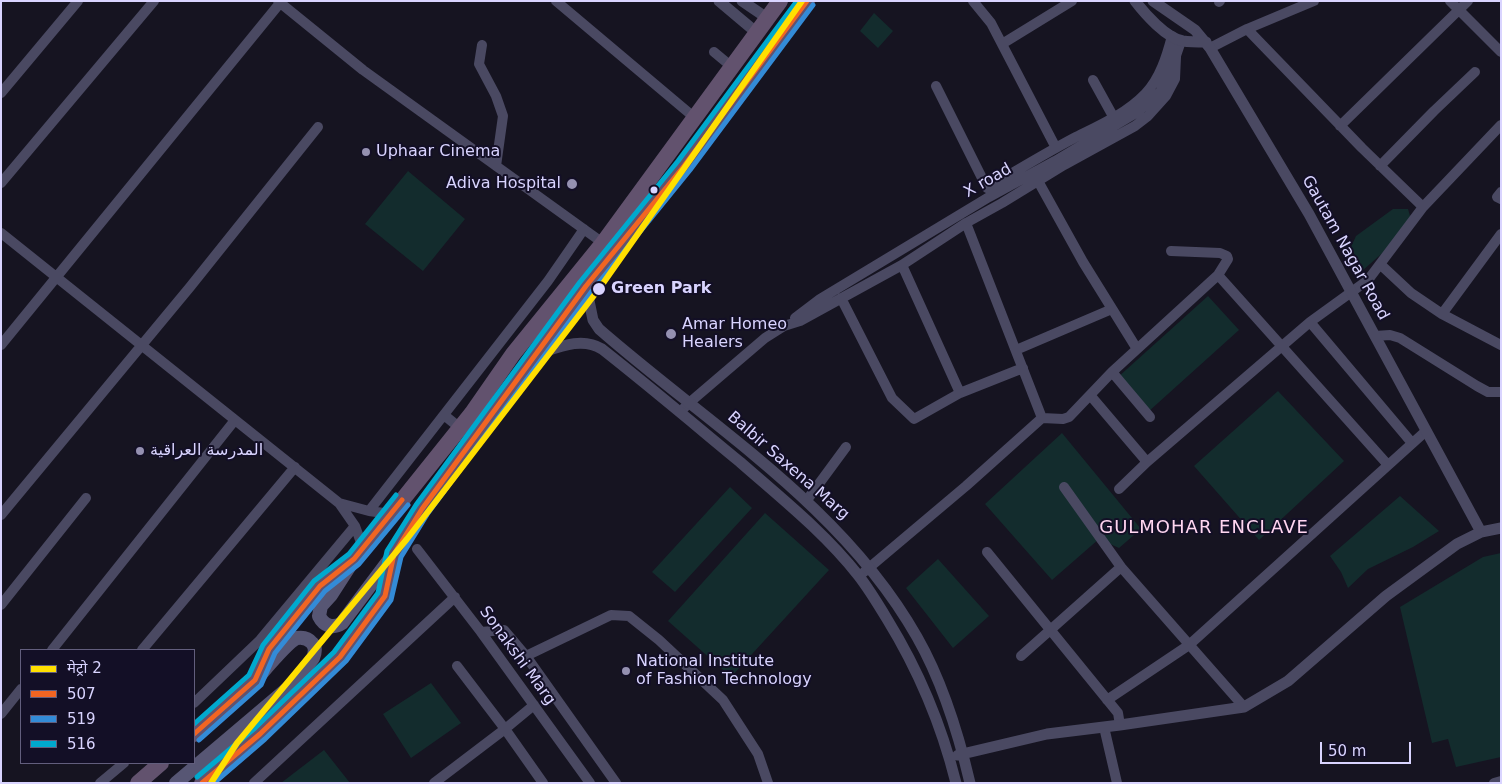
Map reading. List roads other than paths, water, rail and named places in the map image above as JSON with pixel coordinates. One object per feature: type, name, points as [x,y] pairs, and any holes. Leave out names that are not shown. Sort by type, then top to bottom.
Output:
[{"type":"highway","points":[[195,733],[255,680],[269,649],[320,586],[358,554],[460,428],[510,359],[602,243],[780,1]]},
{"type":"highway","points":[[202,783],[260,734],[340,656],[385,596],[394,554],[448,472],[586,286],[684,166],[806,1]]},
{"type":"highway","points":[[138,783],[160,764]]},
{"type":"main road","points":[[358,554],[331,595],[320,606],[319,616],[324,624],[334,626],[342,622],[394,554]]},
{"type":"main road","points":[[176,783],[294,683],[313,658],[315,654],[314,645],[311,641],[303,638],[294,640],[255,680]]},
{"type":"street","points":[[1,93],[78,1]]},
{"type":"street","points":[[1,183],[154,1]]},
{"type":"street","points":[[556,1],[695,118]]},
{"type":"street","points":[[719,1],[757,33]]},
{"type":"street","points":[[742,1],[767,18]]},
{"type":"street","points":[[973,1],[991,23],[1056,148]]},
{"type":"street","points":[[1002,44],[1072,1]]},
{"type":"street","points":[[1135,1],[1149,18],[1163,30],[1177,38],[1208,45],[1314,1]]},
{"type":"street","name":"Gautam Nagar Road","points":[[1153,1],[1195,30],[1208,45],[1309,214],[1481,532]]},
{"type":"street","points":[[1450,1],[1501,52]]},
{"type":"street","points":[[1340,126],[1468,1]]},
{"type":"street","points":[[1,344],[284,3],[364,70],[602,243]]},
{"type":"street","points":[[1247,29],[1340,126],[1423,208]]},
{"type":"street","points":[[936,86],[987,188],[1056,148],[1114,118],[1145,95],[1153,84],[1177,38]]},
{"type":"street","name":"X road","points":[[784,326],[820,300],[989,197],[1136,113],[1160,92],[1176,56],[1177,38]]},
{"type":"street","points":[[482,45],[479,64],[496,96],[503,116],[496,166]]},
{"type":"street","points":[[714,52],[732,67]]},
{"type":"street","points":[[685,407],[760,343],[784,326],[800,321],[902,265],[966,222],[1123,134],[1148,116],[1166,96],[1175,79],[1176,56]]},
{"type":"street","points":[[1380,166],[1475,72]]},
{"type":"street","points":[[1093,80],[1114,118]]},
{"type":"street","points":[[1119,489],[1147,462],[1310,322],[1368,280],[1423,208],[1501,125]]},
{"type":"street","points":[[1,515],[142,345],[318,127]]},
{"type":"street","points":[[1038,181],[1083,262],[1137,349]]},
{"type":"street","points":[[1501,192],[1497,197],[1501,199]]},
{"type":"street","points":[[966,222],[1042,418]]},
{"type":"street","points":[[369,511],[548,281],[584,229]]},
{"type":"street","points":[[1,233],[339,503],[355,526],[358,554]]},
{"type":"street","points":[[1442,314],[1501,234]]},
{"type":"street","points":[[859,576],[966,486],[1042,418],[1063,419],[1069,417],[1112,372],[1218,275],[1227,263],[1227,256],[1224,254],[1171,251]]},
{"type":"street","points":[[902,265],[960,393]]},
{"type":"street","points":[[1380,265],[1411,293],[1442,314],[1501,345]]},
{"type":"street","points":[[1218,275],[1388,465]]},
{"type":"street","name":"Balbir Saxena Marg","points":[[586,286],[594,324],[809,522],[859,576],[914,666],[924,687],[949,756],[956,783]]},
{"type":"street","points":[[841,298],[892,398],[914,419],[960,393],[1023,368]]},
{"type":"street","points":[[1016,350],[1112,309]]},
{"type":"street","points":[[1310,322],[1412,443]]},
{"type":"street","points":[[1375,336],[1390,335],[1400,338],[1488,392],[1501,392]]},
{"type":"street","points":[[602,348],[610,339]]},
{"type":"street","name":"Balbir Saxena Marg","points":[[535,355],[589,342],[602,348],[685,407],[807,500],[870,567],[917,637],[929,660],[964,754],[970,783]]},
{"type":"street","points":[[496,348],[510,359]]},
{"type":"street","points":[[1112,372],[1150,417]]},
{"type":"street","points":[[1090,395],[1147,462]]},
{"type":"street","points":[[444,415],[460,428]]},
{"type":"street","points":[[53,649],[235,420]]},
{"type":"street","points":[[1107,700],[1190,645],[1426,431]]},
{"type":"street","points":[[807,500],[846,447]]},
{"type":"street","points":[[143,649],[295,467]]},
{"type":"street","points":[[1064,487],[1121,567],[1244,707]]},
{"type":"street","points":[[1,605],[86,498]]},
{"type":"street","points":[[339,503],[369,511],[391,514]]},
{"type":"street","points":[[195,702],[260,640],[355,526]]},
{"type":"street","points":[[949,756],[1048,734],[1120,726],[1244,707],[1288,681],[1386,596],[1457,544],[1481,532],[1501,528]]},
{"type":"street","name":"Sonakshi Marg","points":[[417,549],[455,596],[590,783]]},
{"type":"street","points":[[987,552],[1118,713],[1120,726]]},
{"type":"street","points":[[1021,656],[1121,567]]},
{"type":"street","points":[[254,783],[455,596]]},
{"type":"street","points":[[526,656],[611,615],[629,616],[659,640],[722,700],[758,754],[768,783]]},
{"type":"street","points":[[481,632],[504,630],[526,656],[616,783]]},
{"type":"street","points":[[458,666],[543,783]]},
{"type":"street","points":[[1,714],[20,690]]},
{"type":"street","points":[[434,783],[534,706]]},
{"type":"street","points":[[1104,727],[1117,783]]},
{"type":"street","points":[[100,783],[123,764]]},
{"type":"street","points":[[1494,783],[1501,781]]},
{"type":"metro line","name":"2","points":[[211,783],[237,743],[407,539],[599,289],[802,1]]},
{"type":"place","name":"Uphaar Cinema","points":[[366,152]]},
{"type":"place","name":"Adiva Hospital","points":[[572,184]]},
{"type":"place","name":"Green Park","points":[[599,289]]},
{"type":"place","name":"Amar Homeo Healers","points":[[671,334]]},
{"type":"place","name":"المدرسة العراقية","points":[[140,451]]},
{"type":"place","name":"National Institute of Fashion Technology","points":[[626,671]]},
{"type":"district","name":"GULMOHAR ENCLAVE","points":[[1204,528]]}]
